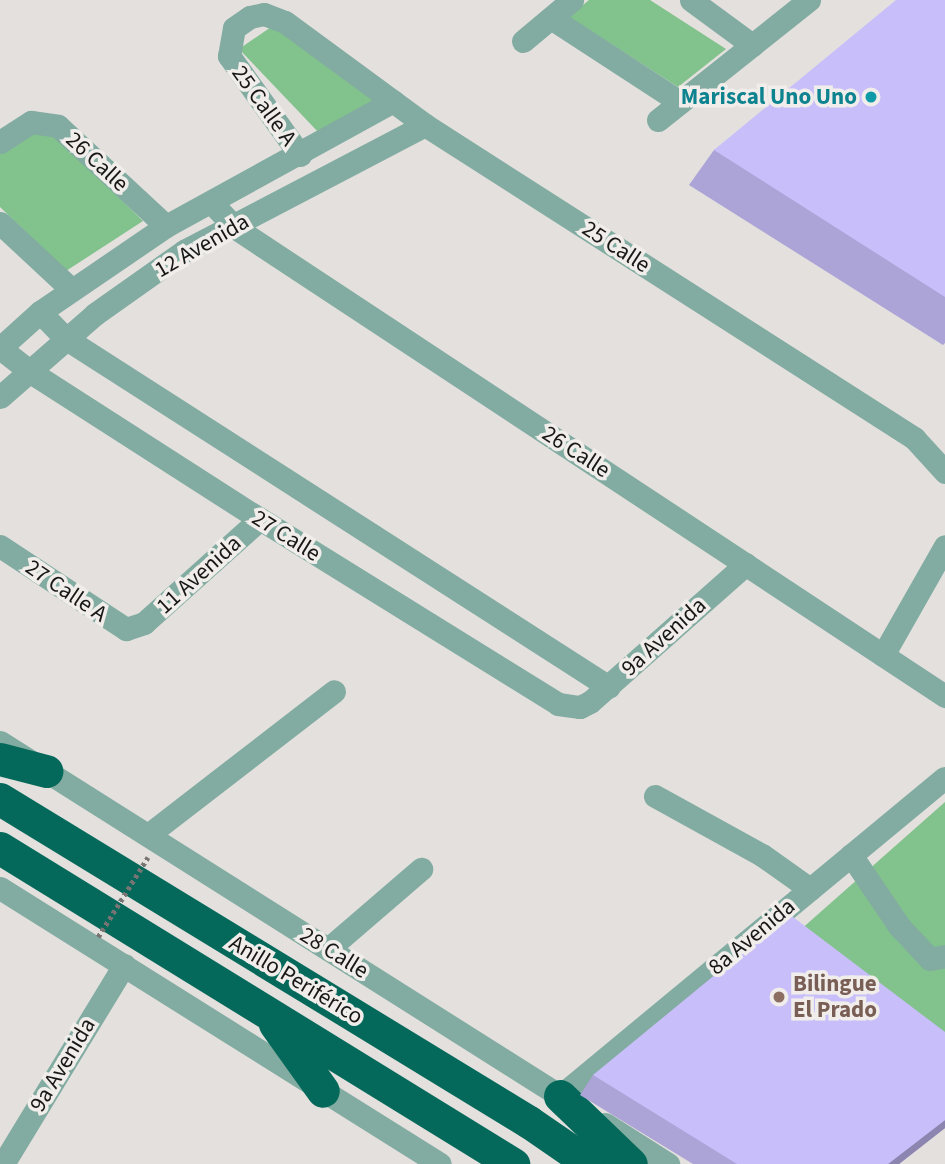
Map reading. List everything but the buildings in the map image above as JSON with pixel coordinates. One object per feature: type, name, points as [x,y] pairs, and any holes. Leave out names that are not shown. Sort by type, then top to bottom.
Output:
[{"type":"highway","points":[[0,759],[46,771]]},
{"type":"highway","name":"Anillo Periférico","points":[[0,799],[529,1122],[590,1164]]},
{"type":"highway","name":"Anillo Periférico","points":[[0,848],[513,1164]]},
{"type":"highway","points":[[0,854],[39,872]]},
{"type":"highway","points":[[265,1011],[323,1091]]},
{"type":"highway","points":[[560,1096],[631,1164]]},
{"type":"street","points":[[523,41],[572,0]]},
{"type":"street","points":[[691,0],[752,46]]},
{"type":"street","points":[[658,120],[809,0]]},
{"type":"street","name":"25 Calle A","points":[[285,22],[264,14],[241,22],[229,40],[229,56],[300,155]]},
{"type":"street","points":[[551,18],[680,103]]},
{"type":"street","name":"25 Calle","points":[[285,22],[425,125],[914,438],[945,472]]},
{"type":"street","name":"12 Avenida","points":[[0,348],[40,312],[166,226],[300,155],[393,101]]},
{"type":"street","name":"26 Calle","points":[[0,142],[32,122],[58,126],[166,226]]},
{"type":"street","name":"12 Avenida","points":[[0,397],[65,338],[184,251],[425,125]]},
{"type":"street","name":"26 Calle","points":[[212,203],[234,227],[945,696]]},
{"type":"street","points":[[0,223],[72,290]]},
{"type":"street","name":"27 Calle","points":[[40,312],[65,338],[609,687]]},
{"type":"street","name":"27 Calle","points":[[0,348],[29,371],[260,519],[558,705],[580,707]]},
{"type":"street","name":"11 Avenida","points":[[135,628],[260,519]]},
{"type":"street","name":"27 Calle A","points":[[0,546],[114,623],[135,628]]},
{"type":"street","points":[[883,655],[945,546]]},
{"type":"street","name":"9a Avenida","points":[[580,707],[609,687],[746,565]]},
{"type":"street","points":[[148,846],[334,691]]},
{"type":"street","name":"28 Calle","points":[[0,742],[46,771],[148,846],[328,949],[668,1164]]},
{"type":"street","name":"8a Avenida","points":[[560,1096],[945,778]]},
{"type":"street","points":[[655,796],[762,855],[810,889]]},
{"type":"street","points":[[851,855],[899,926],[930,959],[945,956]]},
{"type":"street","points":[[328,949],[421,869]]},
{"type":"street","points":[[0,888],[440,1164]]},
{"type":"street","name":"9a Avenida","points":[[3,1164],[124,965]]},
{"type":"path","points":[[98,937],[148,846]]},
{"type":"green space","points":[[589,0],[650,0],[726,49],[678,87],[569,17]]},
{"type":"green space","points":[[274,25],[390,102],[321,135],[239,49]]},
{"type":"green space","points":[[38,119],[143,221],[66,271],[0,207],[0,134]]},
{"type":"green space","points":[[945,802],[945,1056],[790,939]]},
{"type":"place","name":"Mariscal Uno Uno","points":[[871,97]]},
{"type":"place","name":"Bilingue El Prado","points":[[779,997]]}]
